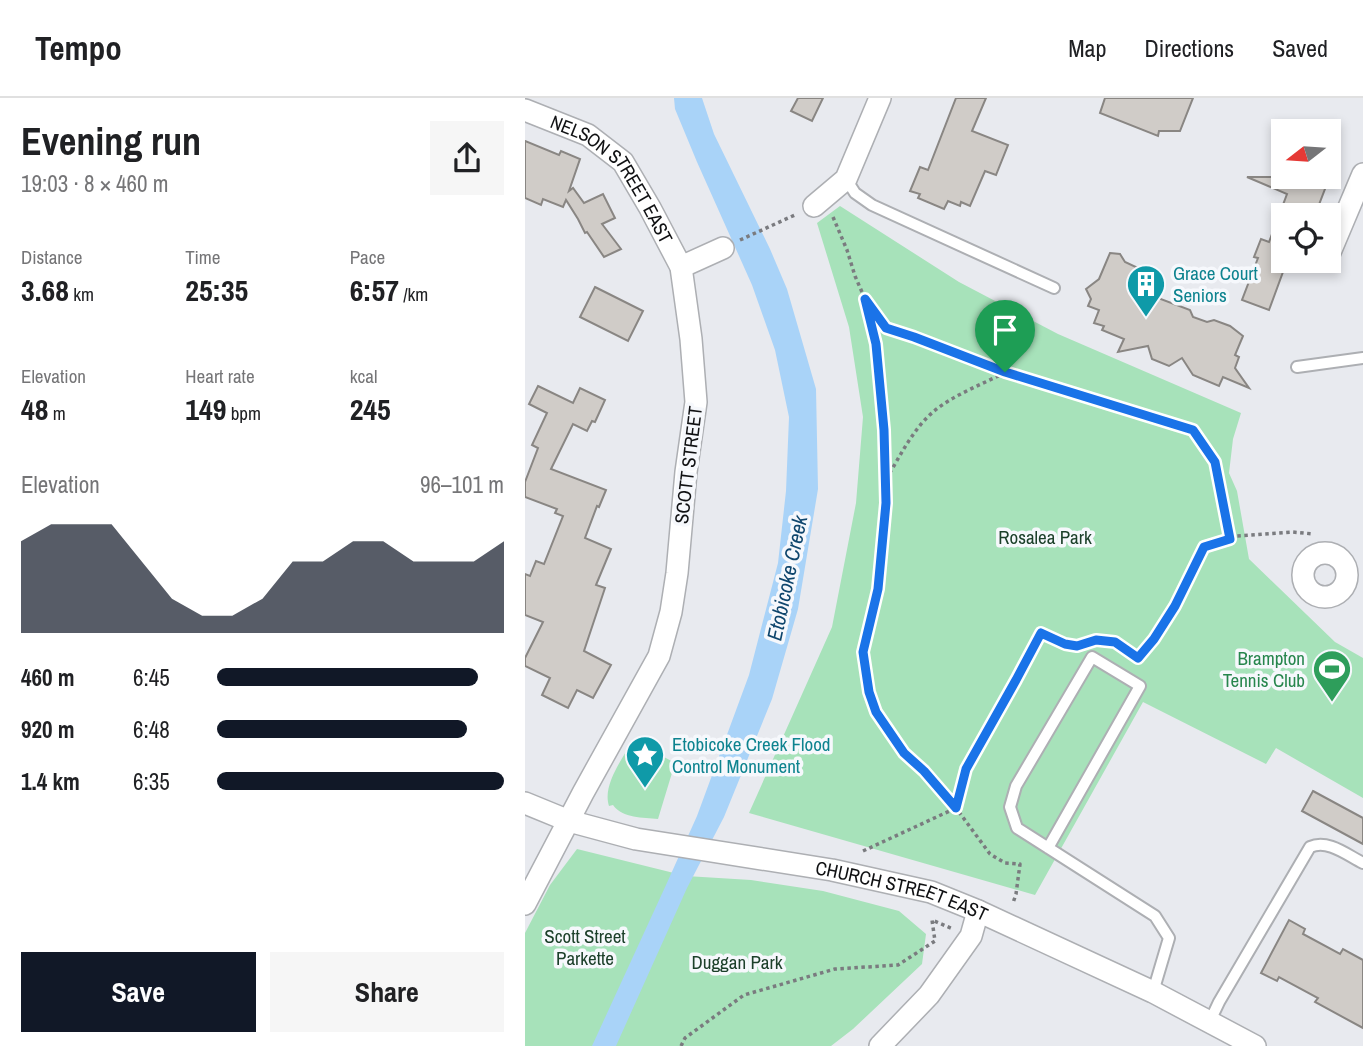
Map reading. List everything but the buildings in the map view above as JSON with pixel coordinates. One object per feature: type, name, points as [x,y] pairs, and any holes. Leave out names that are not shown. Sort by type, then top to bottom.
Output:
[{"type":"street","points":[[814,206],[846,178],[880,98]]},
{"type":"street","name":"NELSON STREET EAST","points":[[525,110],[588,135],[623,162],[681,267]]},
{"type":"street","points":[[1341,226],[1363,174]]},
{"type":"street","points":[[681,267],[723,248]]},
{"type":"street","name":"SCOTT STREET","points":[[525,904],[659,656],[671,612],[696,402],[681,267]]},
{"type":"street","name":"CHURCH STREET EAST","points":[[525,803],[569,821],[636,839],[832,870],[932,892],[1153,992],[1255,1046]]},
{"type":"street","points":[[880,1046],[929,995],[971,936],[978,911]]},
{"type":"lane","points":[[846,178],[855,193],[872,205],[1054,288]]},
{"type":"lane","points":[[1297,367],[1363,358]]},
{"type":"lane","points":[[1048,848],[1140,686],[1092,657],[1016,786],[1010,807],[1017,828],[1048,848],[1155,916],[1169,938],[1153,992]]},
{"type":"lane","points":[[1210,1021],[1310,847],[1318,843],[1325,844],[1363,863]]},
{"type":"path","points":[[723,248],[814,206],[817,213],[829,208],[865,299],[876,344],[884,430],[886,503],[878,589],[863,652],[869,692],[876,712],[904,753],[924,771],[956,808],[990,854],[1005,863],[1020,863],[1016,894]]},
{"type":"path","points":[[865,299],[886,328],[1005,372],[1193,430],[1215,462],[1230,539]]},
{"type":"path","points":[[885,481],[917,430],[933,412],[959,395],[1005,372]]},
{"type":"path","points":[[1096,640],[1115,642],[1138,658],[1175,606],[1204,547],[1236,536],[1292,532],[1314,534]]},
{"type":"path","points":[[956,808],[966,769],[1041,633],[1065,644],[1077,646],[1086,643]]},
{"type":"path","points":[[863,851],[956,808]]},
{"type":"path","points":[[681,1046],[685,1038],[744,995],[835,969],[898,965],[935,941],[932,920]]},
{"type":"green space","name":"Rosalea Park","points":[[840,206],[959,282],[1058,334],[1241,413],[1233,439],[1229,473],[1237,491],[1249,559],[1335,642],[1363,658],[1363,798],[1276,748],[1266,764],[1143,702],[1035,895],[749,813],[832,627],[856,503],[863,417],[849,327],[817,223]]},
{"type":"green space","points":[[633,740],[675,763],[658,819],[628,815],[613,805],[609,806],[608,789]]},
{"type":"green space","name":"Duggan Park","points":[[577,849],[686,876],[751,880],[823,891],[899,911],[926,934],[922,964],[831,1046],[525,1046],[525,933],[550,885]]},
{"type":"water","name":"Etobicoke Creek","points":[[674,98],[702,98],[714,134],[787,289],[816,389],[818,489],[798,609],[772,699],[724,817],[687,888],[616,1046],[592,1046],[697,816],[749,675],[778,563],[786,491],[789,417],[775,350],[752,285],[675,109]]},
{"type":"place","name":"Grace Court Seniors","points":[[1146,318]]},
{"type":"place","name":"Brampton Tennis Club","points":[[1332,703]]},
{"type":"place","name":"Etobicoke Creek Flood Control Monument","points":[[645,789]]},
{"type":"route","points":[[865,299],[886,328],[1005,372],[1193,430],[1215,462],[1230,539],[1204,547],[1175,606],[1138,658],[1115,642],[1096,640],[1077,646],[1065,644],[1041,633],[966,769],[956,808],[924,771],[904,753],[876,712],[869,692],[863,652],[878,589],[886,503],[884,430],[876,344],[865,299]]},
{"type":"park label","name":"Scott Street Parkette","points":[[585,947]]}]
